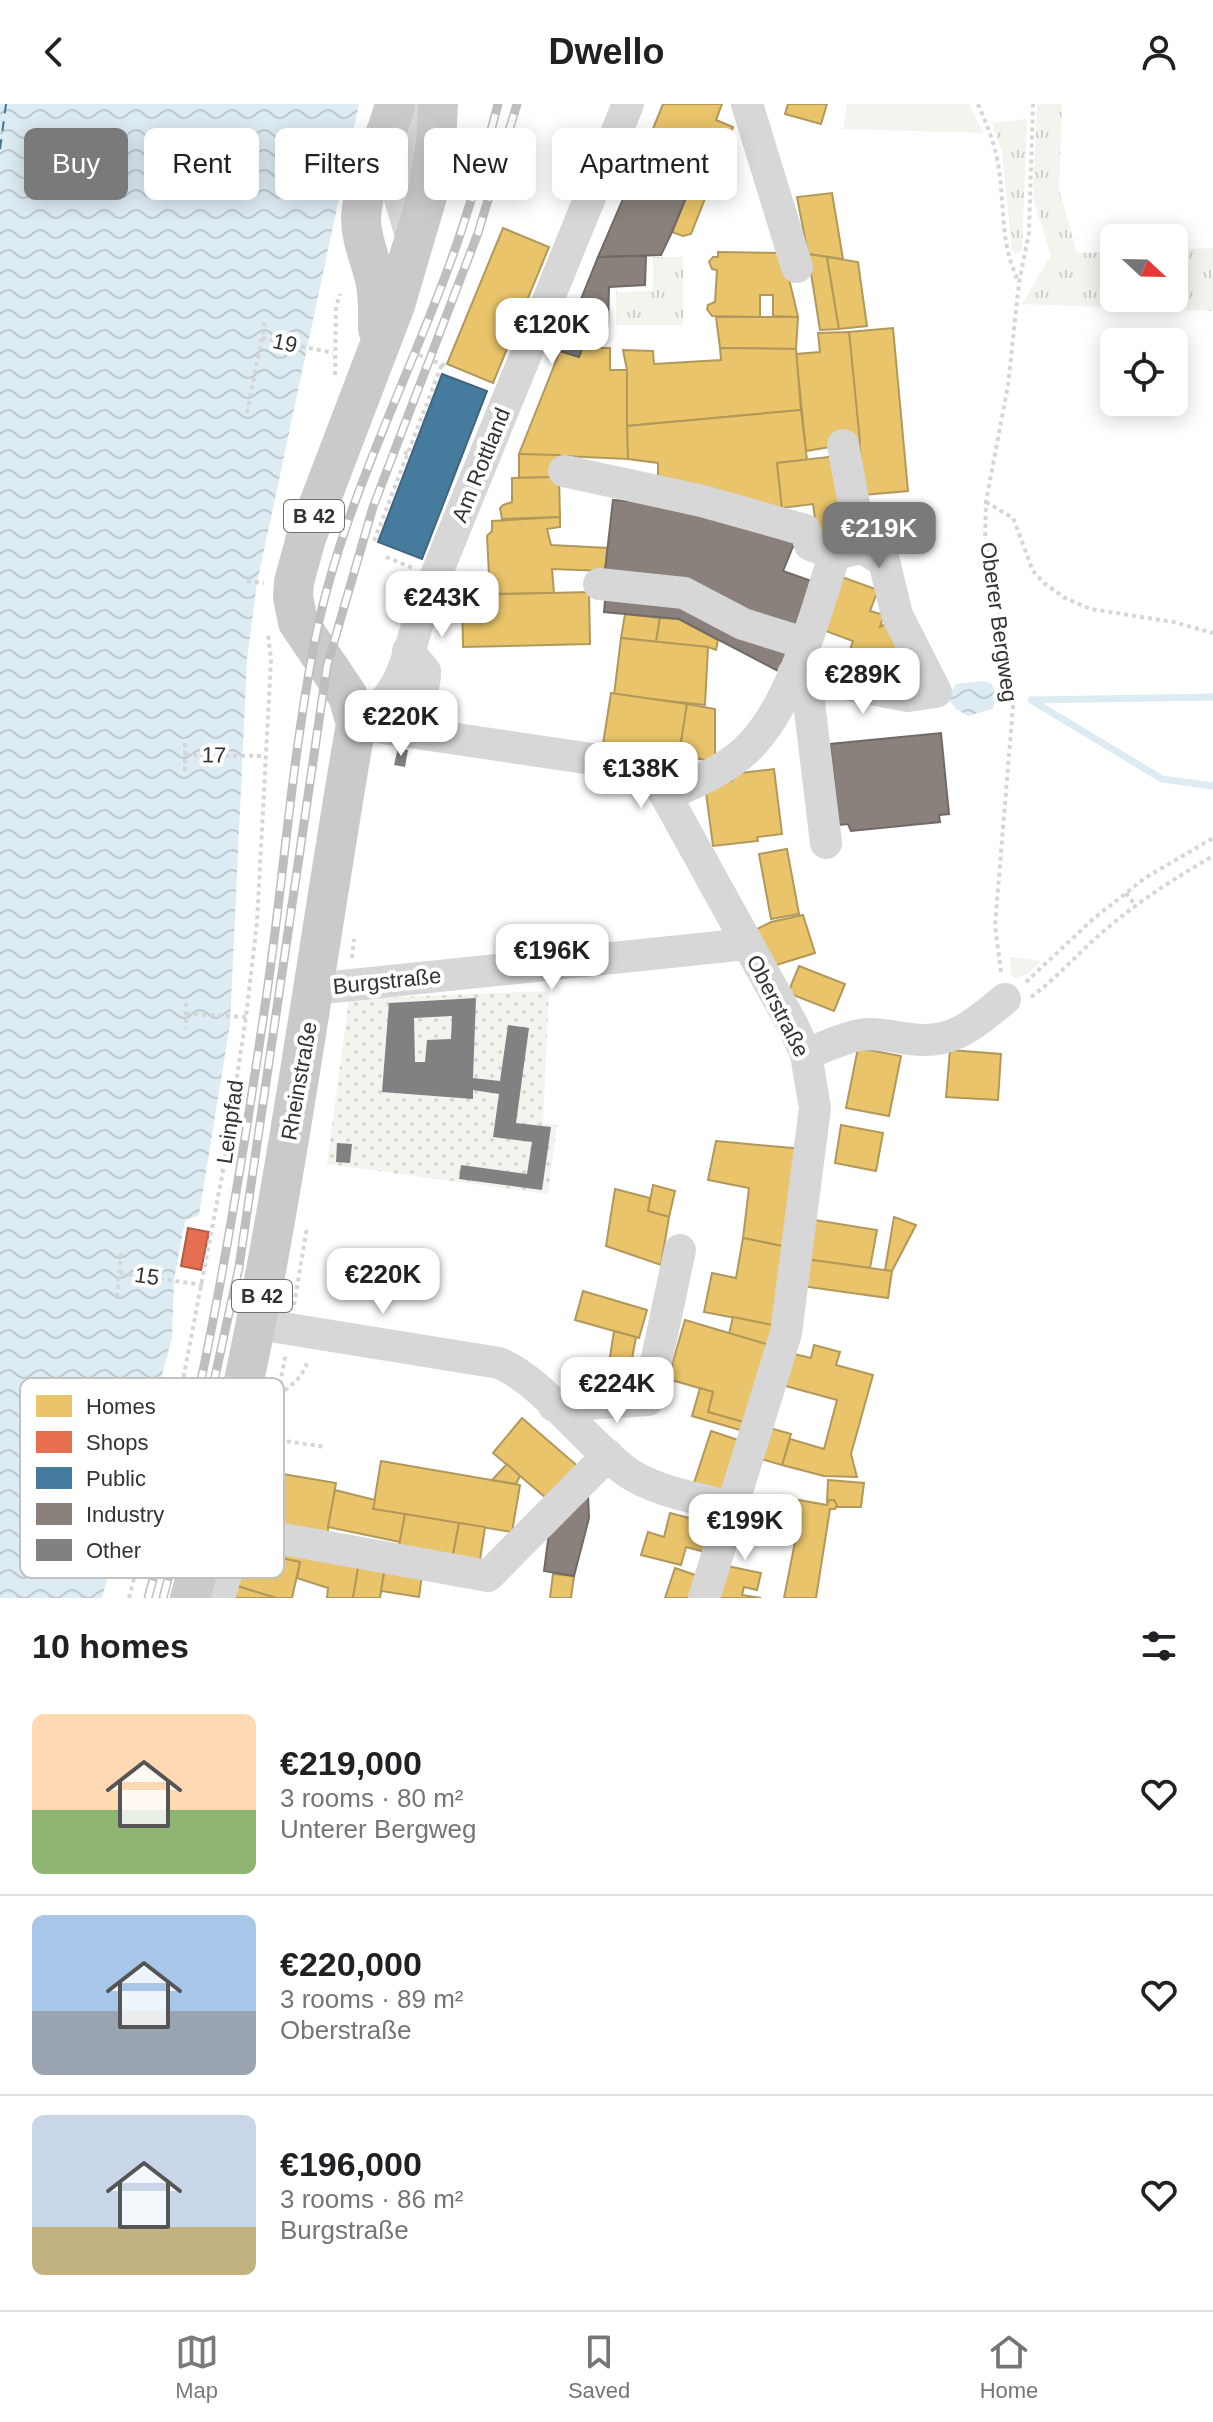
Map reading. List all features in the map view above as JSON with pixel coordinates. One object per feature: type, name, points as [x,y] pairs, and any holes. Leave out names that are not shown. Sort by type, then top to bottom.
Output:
[{"type":"main road","name":"B 42","points":[[371,726],[304,634],[293,597],[294,582],[306,538],[395,305],[428,193],[438,104]]},
{"type":"main road","name":"B 42","points":[[378,344],[377,290],[365,249],[361,214],[390,121]]},
{"type":"main road","name":"Rheinstraße","points":[[255,1378],[258,1324],[314,989],[371,726]]},
{"type":"main road","name":"Rheinstraße","points":[[190,1598],[198,1578]]},
{"type":"street","points":[[413,104],[399,195],[413,243]]},
{"type":"street","name":"Am Rottland","points":[[371,726],[376,712],[396,688],[408,651],[628,104]]},
{"type":"street","points":[[747,104],[797,267]]},
{"type":"street","points":[[390,121],[371,213],[373,224],[383,234],[413,243]]},
{"type":"street","points":[[826,843],[800,676],[804,643],[848,551],[843,445]]},
{"type":"street","points":[[564,471],[702,501],[805,530],[810,545],[884,561],[897,615],[936,692],[908,696],[800,676]]},
{"type":"street","points":[[599,584],[684,593],[743,624],[804,643]]},
{"type":"street","points":[[666,796],[729,765],[747,750],[800,676]]},
{"type":"street","name":"Oberstraße","points":[[371,726],[639,766],[654,778],[666,796],[806,1054],[815,1108],[786,1333],[704,1598]]},
{"type":"street","name":"Burgstraße","points":[[314,989],[747,944]]},
{"type":"street","points":[[806,1054],[859,1035],[873,1025],[927,1041],[941,1040],[1016,1000]]},
{"type":"street","points":[[554,1406],[648,1400],[680,1250]]},
{"type":"street","points":[[258,1324],[499,1363],[521,1375],[628,1473],[656,1485],[733,1508]]},
{"type":"street","points":[[284,1539],[488,1576],[608,1455]]},
{"type":"street","points":[[219,1598],[225,1578]]},
{"type":"path","points":[[978,104],[994,145],[1006,252],[1019,283]]},
{"type":"path","name":"Oberer Bergweg","points":[[1016,1000],[995,926],[1014,694],[985,538],[986,502],[1008,385],[1019,283],[1029,232],[1033,104]]},
{"type":"path","points":[[336,307],[340,294]]},
{"type":"path","points":[[247,413],[265,322]]},
{"type":"path","name":"19","points":[[262,338],[333,353]]},
{"type":"path","points":[[374,541],[444,365],[419,355]]},
{"type":"path","points":[[986,502],[1013,518],[1033,571],[1065,598],[1091,609],[1173,622],[1213,633]]},
{"type":"path","points":[[386,557],[413,568]]},
{"type":"path","points":[[247,581],[257,583]]},
{"type":"path","name":"Leinpfad","points":[[183,1378],[203,1285],[246,1017],[257,922],[271,660],[268,637]]},
{"type":"path","points":[[185,742],[185,771]]},
{"type":"path","name":"17","points":[[185,755],[265,756]]},
{"type":"path","points":[[1016,1000],[1043,968],[1092,920],[1145,878],[1213,838]]},
{"type":"path","points":[[1016,1000],[1054,980],[1103,932],[1156,890],[1213,856]]},
{"type":"path","points":[[1126,893],[1136,906]]},
{"type":"path","points":[[186,1003],[186,1028]]},
{"type":"path","points":[[186,1014],[246,1017]]},
{"type":"path","points":[[117,1297],[121,1252]]},
{"type":"path","name":"15","points":[[120,1273],[203,1285]]},
{"type":"path","points":[[284,1391],[305,1372],[312,1333]]},
{"type":"path","points":[[284,1442],[326,1447]]},
{"type":"path","name":"Leinpfad","points":[[129,1598],[135,1578]]},
{"type":"green space","points":[[847,104],[969,104],[983,133],[843,129]]},
{"type":"green space","points":[[1037,104],[1062,104],[1059,189],[1077,253],[1100,252],[1100,307],[1022,304],[1051,255],[1033,199]]},
{"type":"green space","points":[[1027,119],[1022,250],[1015,254],[1012,250],[1002,152],[992,123]]},
{"type":"green space","points":[[1213,248],[1213,311],[1188,310],[1188,249]]},
{"type":"green space","points":[[653,257],[683,257],[683,325],[616,325],[616,292],[653,291]]},
{"type":"green space","points":[[1011,957],[1041,961],[1029,973],[1016,979],[1011,975]]},
{"type":"green space","points":[[549,991],[543,1123],[557,1125],[548,1194],[327,1164],[349,999]]},
{"type":"water","points":[[0,104],[359,104],[354,128],[275,128],[275,200],[339,200],[257,583],[247,659],[230,1024],[199,1215],[185,1221],[174,1280],[172,1338],[161,1378],[20,1378],[20,1578],[107,1578],[102,1598],[0,1598]]},
{"type":"water","points":[[991,683],[998,697],[992,709],[968,716],[956,709],[947,697],[956,684]]},
{"type":"building: Homes","points":[[663,104],[722,104],[716,120],[733,127],[733,128],[653,128]]},
{"type":"building: Homes","points":[[788,104],[827,104],[821,124],[785,114]]},
{"type":"building: Homes","points":[[832,193],[843,259],[808,254],[797,197]]},
{"type":"building: Homes","points":[[685,200],[704,200],[691,234],[683,236],[672,232]]},
{"type":"building: Homes","points":[[503,228],[549,247],[493,383],[447,364]]},
{"type":"building: Homes","points":[[718,252],[783,253],[798,317],[773,316],[773,295],[760,295],[760,317],[712,316],[707,309],[715,302],[717,270],[712,269],[709,262],[713,257],[718,257]]},
{"type":"building: Homes","points":[[808,254],[827,257],[839,329],[820,330]]},
{"type":"building: Homes","points":[[827,257],[858,262],[867,326],[839,329]]},
{"type":"building: Homes","points":[[716,317],[798,317],[796,349],[720,348]]},
{"type":"building: Homes","points":[[893,328],[908,491],[864,495],[849,332]]},
{"type":"building: Homes","points":[[849,332],[860,442],[806,451],[796,354],[820,352],[818,333]]},
{"type":"building: Homes","points":[[610,348],[610,370],[627,370],[628,459],[519,454],[560,351],[579,357],[582,349]]},
{"type":"building: Homes","points":[[720,348],[796,349],[801,410],[627,426],[627,370],[623,350],[653,351],[654,364],[721,360]]},
{"type":"building: Homes","points":[[801,410],[807,460],[777,463],[782,508],[658,479],[658,463],[628,459],[627,426]]},
{"type":"building: Homes","points":[[519,454],[559,455],[559,477],[519,478]]},
{"type":"building: Homes","points":[[837,456],[845,531],[817,534],[813,504],[782,508],[777,463]]},
{"type":"building: Homes","points":[[559,477],[560,517],[502,519],[500,508],[512,502],[512,478]]},
{"type":"building: Homes","points":[[560,517],[560,527],[547,529],[551,545],[608,548],[605,571],[552,569],[554,593],[490,594],[487,536],[492,531],[492,521]]},
{"type":"building: Homes","points":[[842,577],[878,590],[870,611],[884,615],[880,627],[891,621],[918,672],[904,680],[897,676],[895,670],[881,675],[861,668],[864,662],[848,656],[853,641],[823,630]]},
{"type":"building: Homes","points":[[589,592],[590,644],[463,647],[462,595]]},
{"type":"building: Homes","points":[[625,614],[660,618],[656,642],[621,638]]},
{"type":"building: Homes","points":[[660,618],[679,619],[718,640],[716,650],[656,642]]},
{"type":"building: Homes","points":[[621,638],[708,647],[705,705],[614,695]]},
{"type":"building: Homes","points":[[611,693],[687,704],[679,755],[603,744]]},
{"type":"building: Homes","points":[[687,704],[715,709],[715,762],[679,755]]},
{"type":"building: Homes","points":[[774,769],[782,834],[757,837],[758,841],[713,846],[705,785],[732,781],[732,774]]},
{"type":"building: Homes","points":[[787,849],[799,914],[771,919],[759,854]]},
{"type":"building: Homes","points":[[803,915],[815,953],[773,966],[751,932],[771,922]]},
{"type":"building: Homes","points":[[799,966],[845,984],[834,1011],[788,993]]},
{"type":"building: Homes","points":[[858,1048],[901,1056],[889,1116],[846,1108]]},
{"type":"building: Homes","points":[[950,1050],[1001,1054],[998,1100],[946,1097]]},
{"type":"building: Homes","points":[[841,1125],[883,1133],[876,1171],[835,1163]]},
{"type":"building: Homes","points":[[716,1141],[803,1149],[787,1247],[743,1238],[749,1188],[708,1180]]},
{"type":"building: Homes","points":[[653,1185],[675,1191],[669,1217],[648,1211]]},
{"type":"building: Homes","points":[[615,1189],[650,1198],[648,1211],[669,1217],[661,1265],[606,1246]]},
{"type":"building: Homes","points":[[894,1217],[916,1225],[892,1271],[885,1270]]},
{"type":"building: Homes","points":[[808,1219],[877,1230],[870,1268],[805,1259]]},
{"type":"building: Homes","points":[[743,1238],[787,1247],[777,1326],[704,1312],[712,1273],[736,1278]]},
{"type":"building: Homes","points":[[805,1259],[892,1271],[888,1298],[801,1286]]},
{"type":"building: Homes","points":[[583,1291],[647,1310],[639,1338],[575,1320]]},
{"type":"building: Homes","points":[[733,1317],[777,1326],[773,1346],[729,1334]]},
{"type":"building: Homes","points":[[685,1320],[773,1346],[750,1424],[708,1412],[713,1392],[668,1379]]},
{"type":"building: Homes","points":[[614,1331],[636,1337],[627,1386],[606,1382]]},
{"type":"building: Homes","points":[[814,1345],[840,1352],[836,1365],[873,1375],[851,1454],[857,1477],[824,1476],[782,1465],[790,1439],[824,1449],[837,1400],[782,1385],[790,1353],[811,1358]]},
{"type":"building: Homes","points":[[700,1388],[713,1392],[708,1412],[750,1424],[747,1432],[692,1416]]},
{"type":"building: Homes","points":[[522,1418],[581,1469],[552,1503],[493,1453]]},
{"type":"building: Homes","points":[[766,1427],[791,1434],[782,1465],[758,1458]]},
{"type":"building: Homes","points":[[711,1431],[747,1443],[731,1494],[694,1483]]},
{"type":"building: Homes","points":[[381,1461],[520,1485],[512,1532],[373,1509]]},
{"type":"building: Homes","points":[[507,1464],[520,1476],[516,1484],[492,1480]]},
{"type":"building: Homes","points":[[284,1474],[336,1483],[327,1535],[284,1528]]},
{"type":"building: Homes","points":[[828,1480],[864,1483],[861,1507],[837,1507],[834,1500],[827,1502]]},
{"type":"building: Homes","points":[[335,1490],[375,1500],[373,1509],[405,1514],[400,1542],[328,1527]]},
{"type":"building: Homes","points":[[799,1500],[827,1505],[829,1500],[834,1500],[837,1505],[835,1509],[830,1509],[816,1598],[784,1598],[797,1532],[792,1531]]},
{"type":"building: Homes","points":[[670,1513],[716,1525],[709,1553],[686,1547],[681,1565],[641,1555],[648,1532],[664,1537]]},
{"type":"building: Homes","points":[[405,1514],[459,1523],[453,1555],[399,1546]]},
{"type":"building: Homes","points":[[459,1523],[485,1527],[480,1560],[453,1555]]},
{"type":"building: Homes","points":[[284,1543],[360,1556],[353,1598],[327,1598],[328,1588],[297,1578],[300,1562],[284,1559]]},
{"type":"building: Homes","points":[[360,1556],[386,1561],[380,1598],[353,1598]]},
{"type":"building: Homes","points":[[284,1559],[300,1562],[292,1598],[276,1598],[237,1586],[238,1578],[284,1578]]},
{"type":"building: Homes","points":[[386,1561],[423,1567],[419,1597],[381,1591]]},
{"type":"building: Homes","points":[[727,1566],[761,1573],[757,1590],[744,1587],[742,1595],[761,1598],[717,1598]]},
{"type":"building: Homes","points":[[675,1568],[704,1578],[698,1598],[665,1598]]},
{"type":"building: Homes","points":[[553,1574],[574,1576],[571,1598],[550,1598]]},
{"type":"building: Homes","points":[[237,1586],[276,1598],[235,1598]]},
{"type":"building: Shops","points":[[188,1228],[209,1232],[201,1270],[181,1266]]},
{"type":"building: Public","points":[[442,374],[487,391],[422,559],[378,542]]},
{"type":"building: Industry","points":[[623,200],[685,200],[661,255],[598,257]]},
{"type":"building: Industry","points":[[646,256],[645,285],[609,287],[608,326],[593,327],[594,348],[582,349],[579,357],[560,351],[598,257]]},
{"type":"building: Industry","points":[[613,500],[659,503],[796,539],[783,571],[820,584],[797,634],[604,579]]},
{"type":"building: Industry","points":[[606,590],[686,599],[788,652],[778,671],[679,619],[604,612]]},
{"type":"building: Industry","points":[[941,733],[949,814],[939,815],[940,822],[851,831],[848,824],[839,825],[830,744]]},
{"type":"building: Industry","points":[[588,1494],[589,1518],[574,1576],[544,1571],[550,1525]]},
{"type":"building: Other","points":[[398,748],[408,750],[405,767],[394,765]]},
{"type":"building: Other","points":[[476,998],[473,1078],[500,1081],[508,1025],[529,1028],[516,1123],[551,1127],[542,1190],[459,1179],[461,1165],[527,1174],[532,1142],[493,1137],[499,1094],[473,1090],[473,1099],[382,1092],[389,1003]],"holes":[[[452,1016],[451,1039],[427,1040],[425,1062],[415,1062],[414,1018]]]},
{"type":"building: Other","points":[[337,1143],[352,1144],[350,1163],[336,1162]]},
{"type":"waterway","points":[[1033,700],[1213,697]]},
{"type":"waterway","points":[[1031,700],[1162,779],[1213,786]]},
{"type":"ferry route","points":[[0,149],[6,104]]},
{"type":"railway","points":[[202,1378],[254,1081],[299,735],[325,597],[372,457],[454,253],[498,104]]},
{"type":"railway","points":[[215,1378],[239,1267],[327,666],[373,507],[478,233],[517,104]]},
{"type":"railway","points":[[148,1598],[153,1578]]},
{"type":"railway","points":[[163,1598],[168,1578]]}]
